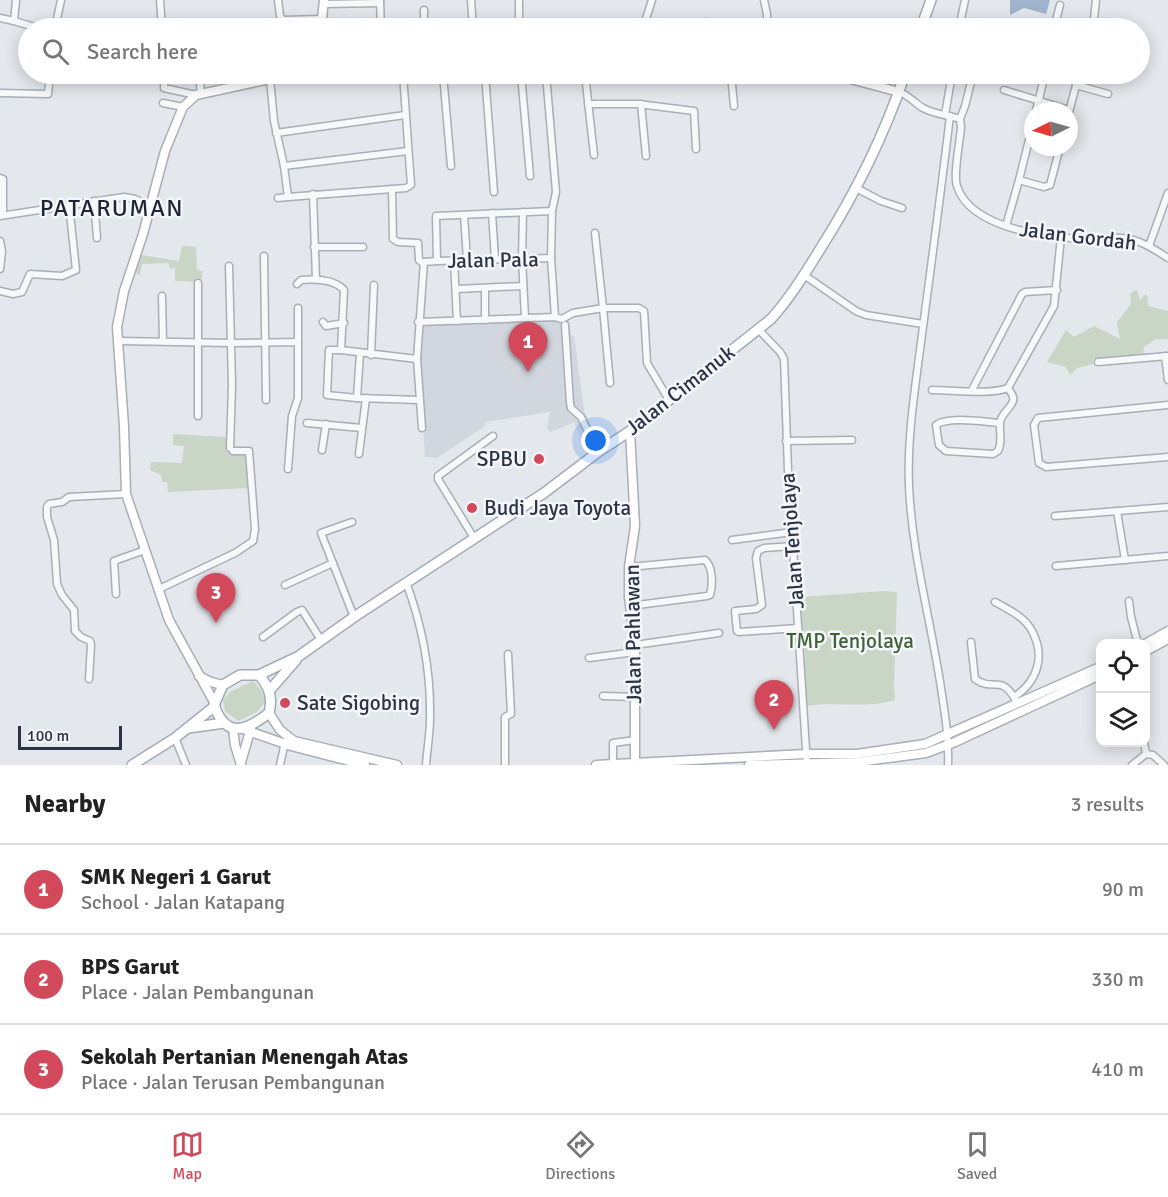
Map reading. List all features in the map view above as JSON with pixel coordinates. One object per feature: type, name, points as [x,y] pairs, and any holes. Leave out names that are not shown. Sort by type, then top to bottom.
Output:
[{"type":"main road","points":[[925,18],[931,0]]},
{"type":"main road","points":[[322,18],[324,2]]},
{"type":"main road","points":[[224,723],[169,620],[126,494],[118,313],[151,206],[165,151],[183,107],[198,94],[246,84]]},
{"type":"main road","points":[[869,84],[899,92]]},
{"type":"main road","name":"Jalan Cimanuk","points":[[299,656],[406,582],[544,493],[630,431],[771,319],[791,297],[856,188],[902,84]]},
{"type":"main road","name":"Jalan Pahlawan","points":[[630,431],[635,526],[629,567],[630,606],[635,649],[635,764]]},
{"type":"main road","points":[[1150,641],[1168,631]]},
{"type":"main road","points":[[1150,649],[1168,639]]},
{"type":"main road","points":[[132,765],[175,738],[215,704],[223,685],[240,675],[259,675],[299,656]]},
{"type":"main road","points":[[270,690],[299,656]]},
{"type":"main road","points":[[596,765],[807,760],[858,762],[926,753],[1016,701],[1096,669]]},
{"type":"main road","points":[[241,764],[251,729],[269,713],[272,701],[270,690],[259,675]]},
{"type":"main road","points":[[199,676],[223,685]]},
{"type":"main road","points":[[949,740],[1096,677]]},
{"type":"main road","points":[[269,713],[286,741]]},
{"type":"main road","points":[[187,728],[224,723],[358,762],[397,765]]},
{"type":"main road","points":[[237,728],[235,745],[241,764]]},
{"type":"main road","points":[[275,739],[280,730]]},
{"type":"main road","points":[[749,765],[807,760]]},
{"type":"street","points":[[14,21],[16,0]]},
{"type":"street","points":[[57,18],[61,0]]},
{"type":"street","points":[[160,0],[161,18]]},
{"type":"street","points":[[278,0],[282,18]]},
{"type":"street","points":[[471,0],[472,18]]},
{"type":"street","points":[[519,0],[519,18]]},
{"type":"street","points":[[646,18],[652,0]]},
{"type":"street","points":[[764,0],[767,18]]},
{"type":"street","points":[[962,18],[965,0]]},
{"type":"street","points":[[1094,18],[1096,0]]},
{"type":"street","points":[[324,2],[380,1],[381,18]]},
{"type":"street","points":[[1057,18],[1060,5]]},
{"type":"street","points":[[424,10],[424,18]]},
{"type":"street","points":[[0,18],[18,22]]},
{"type":"street","points":[[0,93],[48,94],[49,84]]},
{"type":"street","points":[[164,84],[164,88],[198,94],[198,84]]},
{"type":"street","points":[[271,84],[276,133],[288,197]]},
{"type":"street","points":[[278,198],[411,186],[403,84]]},
{"type":"street","points":[[444,84],[452,166]]},
{"type":"street","points":[[486,84],[494,192]]},
{"type":"street","points":[[522,84],[530,176]]},
{"type":"street","points":[[547,84],[556,192],[552,211],[551,258],[555,317]]},
{"type":"street","points":[[586,84],[594,155]]},
{"type":"street","points":[[732,84],[734,106]]},
{"type":"street","points":[[948,765],[949,740],[936,653],[915,544],[909,488],[911,423],[951,84]]},
{"type":"street","name":"Jalan Gordah","points":[[970,84],[960,119],[956,176],[960,194],[980,215],[1006,226],[1061,237],[1124,238],[1149,246],[1168,258]]},
{"type":"street","points":[[1039,100],[1042,84]]},
{"type":"street","points":[[1071,102],[1076,85],[1108,94]]},
{"type":"street","points":[[1004,90],[1044,102]]},
{"type":"street","points":[[899,92],[911,98],[921,107],[960,119]]},
{"type":"street","points":[[163,102],[183,107]]},
{"type":"street","points":[[588,104],[641,104],[694,111],[696,150]]},
{"type":"street","points":[[641,104],[646,156]]},
{"type":"street","points":[[276,133],[405,115]]},
{"type":"street","points":[[284,166],[408,151]]},
{"type":"street","points":[[1006,226],[1025,156]]},
{"type":"street","points":[[1019,180],[1044,187],[1050,185],[1058,156]]},
{"type":"street","points":[[0,178],[3,179],[2,216],[124,197],[151,206]]},
{"type":"street","points":[[856,188],[881,201],[902,208]]},
{"type":"street","points":[[392,189],[393,239],[398,242],[418,243],[419,260],[423,264]]},
{"type":"street","points":[[1149,246],[1168,193]]},
{"type":"street","points":[[313,194],[316,279]]},
{"type":"street","points":[[94,201],[97,238]]},
{"type":"street","points":[[0,291],[13,294],[22,292],[30,274],[62,276],[76,270],[69,204]]},
{"type":"street","points":[[437,261],[435,216],[552,211]]},
{"type":"street","points":[[523,212],[522,259],[525,318]]},
{"type":"street","points":[[492,213],[495,259]]},
{"type":"street","points":[[464,215],[467,260]]},
{"type":"street","points":[[595,233],[610,383]]},
{"type":"street","points":[[932,390],[1001,391],[1008,388],[1054,306],[1061,237]]},
{"type":"street","points":[[0,241],[2,251],[0,269]]},
{"type":"street","points":[[314,247],[363,247]]},
{"type":"street","points":[[264,256],[266,400]]},
{"type":"street","name":"Jalan Pala","points":[[422,428],[417,359],[423,264],[454,260],[551,258]]},
{"type":"street","points":[[454,260],[458,321]]},
{"type":"street","points":[[159,589],[235,553],[253,541],[255,529],[249,452],[232,449],[229,266]]},
{"type":"street","points":[[804,275],[856,311],[866,315],[923,324]]},
{"type":"street","points":[[297,284],[301,280],[316,279],[340,286],[344,290],[341,350]]},
{"type":"street","points":[[198,283],[198,416]]},
{"type":"street","points":[[371,355],[374,285]]},
{"type":"street","points":[[456,289],[523,286]]},
{"type":"street","points":[[485,288],[485,320]]},
{"type":"street","points":[[972,390],[1022,294],[1057,290]]},
{"type":"street","points":[[162,296],[163,341]]},
{"type":"street","points":[[288,468],[292,416],[298,398],[298,308]]},
{"type":"street","points":[[418,322],[555,317],[562,319],[573,313],[603,308],[639,308],[644,311],[647,363],[669,400]]},
{"type":"street","points":[[323,322],[326,326],[344,323]]},
{"type":"street","points":[[565,325],[571,408],[581,417],[598,452]]},
{"type":"street","name":"Jalan Tenjolaya","points":[[758,328],[784,359],[786,441],[807,760]]},
{"type":"street","points":[[119,341],[298,342]]},
{"type":"street","points":[[417,359],[330,350],[327,395],[366,399],[419,400]]},
{"type":"street","points":[[357,398],[360,353]]},
{"type":"street","points":[[1098,362],[1167,356],[1168,380]]},
{"type":"street","points":[[1000,423],[940,422],[936,425],[939,445],[946,451],[996,453],[1001,443],[1000,423],[1003,413],[1013,400],[1008,388]]},
{"type":"street","points":[[359,453],[366,399]]},
{"type":"street","points":[[1168,405],[1038,418],[1034,424],[1039,463],[1046,467],[1168,457]]},
{"type":"street","points":[[307,423],[362,428]]},
{"type":"street","points":[[322,450],[326,424]]},
{"type":"street","points":[[474,538],[450,502],[438,476],[494,436]]},
{"type":"street","points":[[786,441],[852,440]]},
{"type":"street","points":[[89,679],[91,645],[90,641],[75,631],[74,610],[62,595],[57,584],[54,540],[48,523],[47,507],[49,504],[62,502],[69,497],[126,494]]},
{"type":"street","points":[[1055,516],[1168,507]]},
{"type":"street","points":[[1117,511],[1125,560]]},
{"type":"street","points":[[352,522],[321,534],[354,617]]},
{"type":"street","points":[[732,540],[792,532]]},
{"type":"street","points":[[793,546],[764,548],[758,551],[756,558],[762,605],[756,609],[735,611],[734,614],[739,632],[798,628]]},
{"type":"street","points":[[116,594],[114,561],[145,550]]},
{"type":"street","points":[[1056,566],[1168,556]]},
{"type":"street","points":[[629,567],[705,560],[710,567],[712,586],[710,595],[707,596],[630,606]]},
{"type":"street","points":[[285,585],[333,563]]},
{"type":"street","points":[[406,582],[414,604],[424,649],[430,719],[426,765]]},
{"type":"street","points":[[925,585],[936,653]]},
{"type":"street","points":[[1129,601],[1137,639]]},
{"type":"street","points":[[971,642],[975,679],[981,683],[1005,685],[1016,701],[1035,676],[1038,652],[1032,631],[1026,623],[995,602]]},
{"type":"street","points":[[263,637],[302,610],[322,639]]},
{"type":"street","points":[[589,658],[719,633]]},
{"type":"street","points":[[505,765],[505,717],[511,714],[507,654]]},
{"type":"street","points":[[603,696],[636,697]]},
{"type":"street","points":[[175,738],[186,765]]},
{"type":"street","points":[[607,764],[614,741],[635,740]]},
{"type":"street","points":[[280,765],[286,741]]},
{"type":"street","points":[[1145,747],[1146,754]]},
{"type":"street","points":[[1132,765],[1146,754],[1153,755],[1164,765]]},
{"type":"shaded area","points":[[568,319],[571,335],[574,336],[584,411],[601,446],[588,455],[574,422],[551,432],[547,429],[550,412],[485,422],[485,426],[437,458],[425,457],[418,338],[421,326]]},
{"type":"green space","points":[[182,246],[196,247],[197,270],[203,271],[201,282],[175,281],[175,268],[170,269],[169,263],[142,264],[140,275],[133,271],[142,255],[179,261]]},
{"type":"green space","points":[[1137,290],[1140,300],[1146,294],[1148,306],[1168,311],[1168,339],[1156,339],[1144,347],[1143,354],[1093,359],[1093,364],[1077,368],[1070,375],[1066,367],[1047,362],[1066,330],[1074,337],[1094,326],[1120,339],[1117,322],[1131,304],[1130,293]]},
{"type":"green space","points":[[173,434],[226,437],[227,450],[247,453],[250,488],[168,492],[167,482],[162,482],[161,475],[150,470],[151,462],[182,463],[184,446],[173,445]]},
{"type":"green space","name":"TMP Tenjolaya","points":[[897,592],[895,700],[862,705],[806,706],[805,654],[800,603],[802,597]]},
{"type":"green space","points":[[253,681],[261,690],[266,701],[257,712],[238,721],[225,711],[223,700],[230,692]]},
{"type":"water","points":[[1010,0],[1050,0],[1046,14],[1024,8],[1010,15]]},
{"type":"place","name":"SMK Negeri 1 Garut","points":[[528,372]]},
{"type":"place","name":"SPBU","points":[[539,459]]},
{"type":"place","name":"Budi Jaya Toyota","points":[[472,508]]},
{"type":"place","name":"Sekolah Pertanian Menengah Atas","points":[[216,623]]},
{"type":"place","name":"Sate Sigobing","points":[[285,703]]},
{"type":"place","name":"BPS Garut","points":[[774,730]]},
{"type":"district","name":"PATARUMAN","points":[[112,208]]}]
